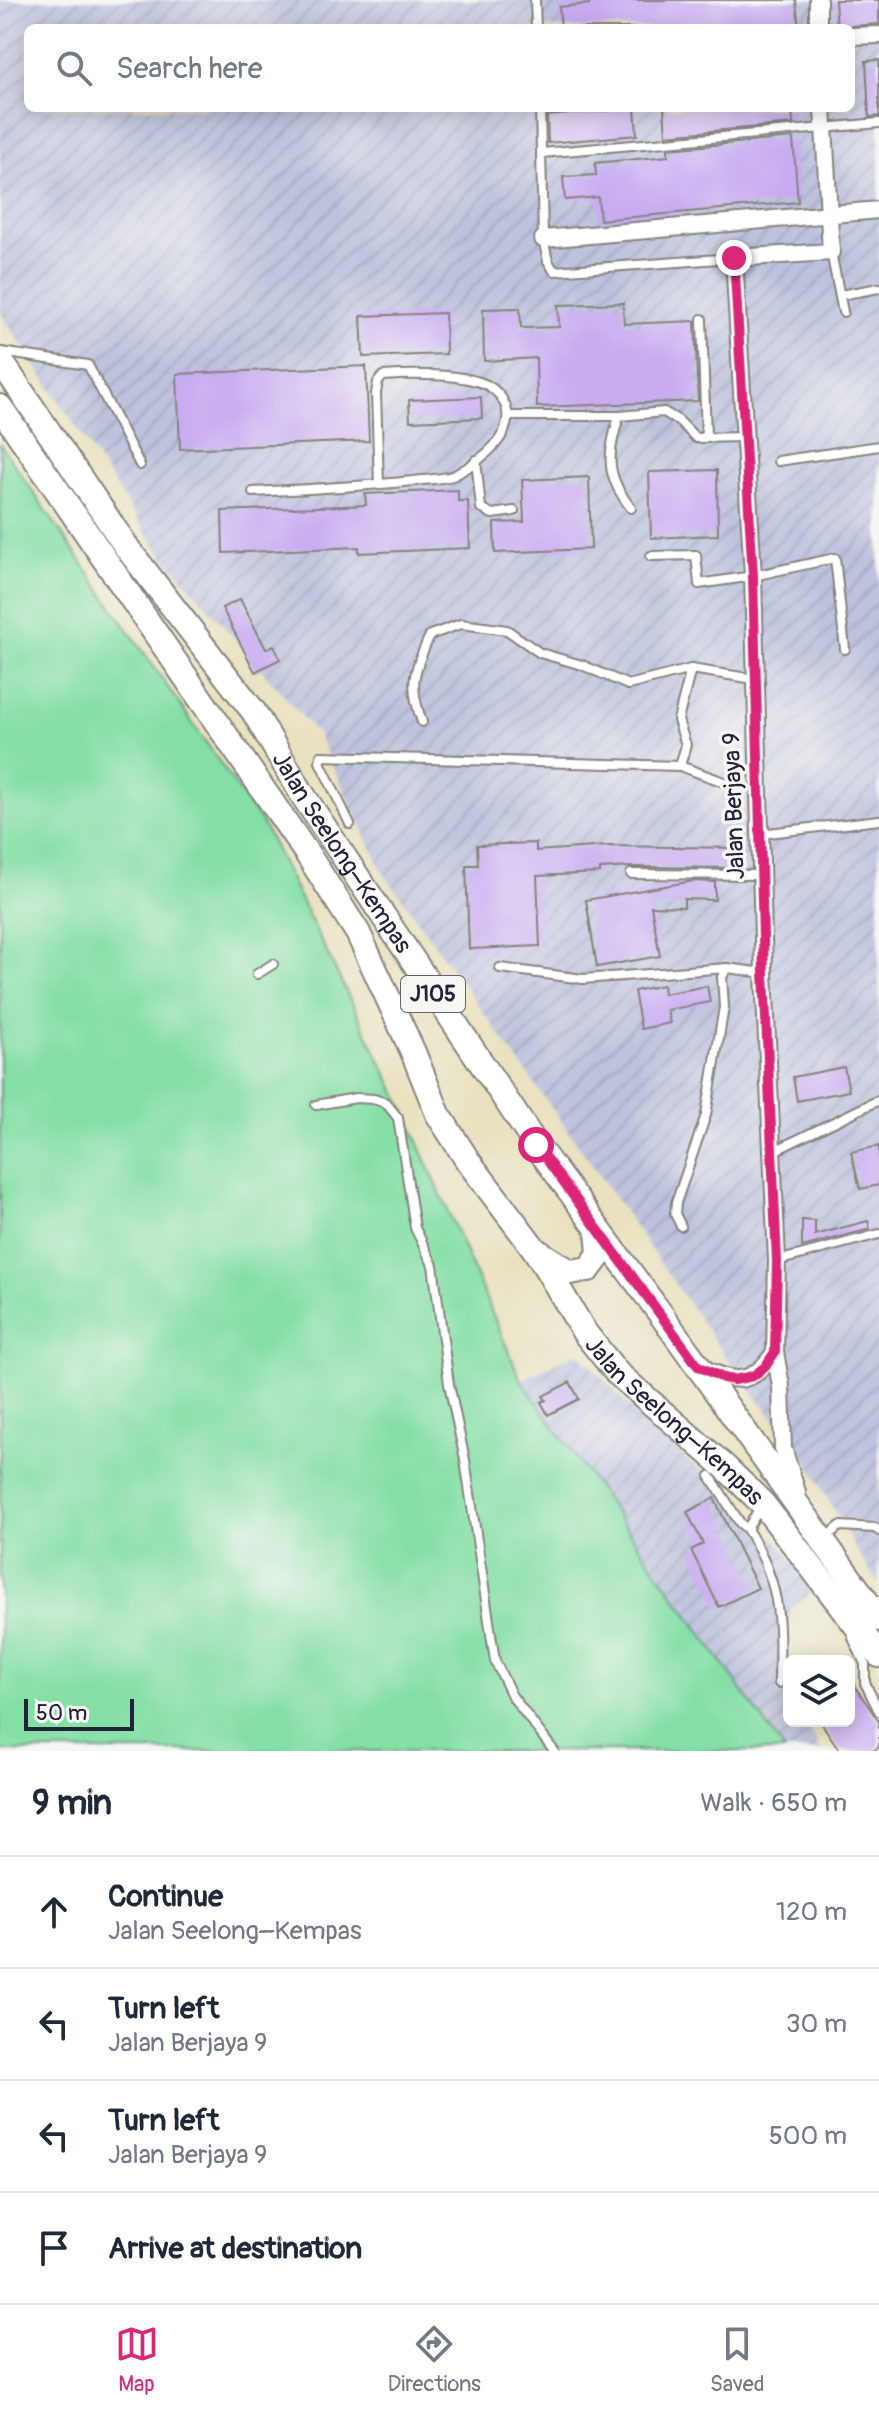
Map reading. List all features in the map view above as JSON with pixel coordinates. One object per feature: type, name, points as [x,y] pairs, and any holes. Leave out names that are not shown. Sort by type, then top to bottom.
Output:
[{"type":"main road","name":"Jalan Seelong–Kempas","points":[[0,360],[128,549],[254,712],[304,797],[536,1145],[879,1619]]},
{"type":"main road","name":"Jalan Seelong–Kempas","points":[[0,407],[358,933],[438,1114],[468,1161],[536,1251],[579,1323],[617,1373],[763,1504],[879,1655]]},
{"type":"main road","points":[[536,1251],[570,1272],[589,1269],[600,1254],[598,1230]]},
{"type":"street","points":[[818,0],[818,24]]},
{"type":"street","points":[[855,36],[879,35]]},
{"type":"street","points":[[734,258],[831,252],[823,112]]},
{"type":"street","points":[[543,239],[879,210]]},
{"type":"street","name":"Jalan Berjaya 9","points":[[734,258],[753,576],[759,834],[777,1261],[775,1352],[781,1386],[783,1448],[803,1513]]},
{"type":"street","points":[[698,1366],[734,1380],[753,1376],[765,1367],[775,1352]]},
{"type":"lane","points":[[535,0],[536,24]]},
{"type":"lane","points":[[540,112],[543,239],[548,261],[554,271],[734,258]]},
{"type":"lane","points":[[542,153],[879,123]]},
{"type":"lane","points":[[831,252],[843,312]]},
{"type":"lane","points":[[840,295],[879,288]]},
{"type":"lane","points":[[702,319],[706,438]]},
{"type":"lane","points":[[0,352],[88,365],[140,465]]},
{"type":"lane","points":[[253,492],[379,485],[452,476],[476,460],[508,427],[509,416],[503,398],[486,385],[459,378],[403,374],[383,376],[376,393],[379,485]]},
{"type":"lane","points":[[509,416],[619,416],[664,412],[679,421],[696,438],[745,437]]},
{"type":"lane","points":[[619,416],[609,454],[617,490],[631,508]]},
{"type":"lane","points":[[778,461],[879,446]]},
{"type":"lane","points":[[476,460],[481,508],[492,514],[514,511]]},
{"type":"lane","points":[[651,556],[696,555],[699,584],[835,558],[845,649]]},
{"type":"lane","points":[[422,722],[415,703],[413,676],[430,635],[461,624],[507,630],[540,653],[582,665],[628,685],[691,669],[754,679]]},
{"type":"lane","points":[[680,766],[686,745],[678,720],[691,669]]},
{"type":"lane","points":[[350,824],[320,762],[321,756],[680,766],[724,782]]},
{"type":"lane","points":[[759,834],[879,820]]},
{"type":"lane","points":[[631,874],[761,875]]},
{"type":"lane","points":[[257,974],[273,964]]},
{"type":"lane","points":[[500,968],[583,979],[727,968],[764,973]]},
{"type":"lane","points":[[681,1226],[675,1214],[676,1203],[706,1115],[724,1007],[722,977],[727,968]]},
{"type":"lane","points":[[316,1105],[356,1098],[374,1099],[386,1103],[398,1118],[415,1228],[433,1265],[449,1384],[465,1460],[495,1661],[512,1696],[554,1751]]},
{"type":"lane","points":[[771,1153],[879,1100]]},
{"type":"lane","points":[[777,1261],[879,1234]]},
{"type":"lane","points":[[710,1476],[761,1550],[779,1606],[779,1683]]},
{"type":"lane","points":[[747,1529],[763,1504]]},
{"type":"lane","points":[[823,1540],[840,1526],[875,1528],[879,1531]]},
{"type":"lane","points":[[829,1590],[836,1610],[865,1664],[865,1683],[879,1711]]},
{"type":"shaded area","points":[[0,0],[879,0],[879,1584],[856,1550],[801,1450],[739,1376],[383,872],[318,735],[155,546],[0,312]]},
{"type":"shaded area","points":[[578,1352],[648,1426],[742,1506],[784,1549],[814,1592],[790,1608],[786,1655],[783,1655],[783,1727],[810,1727],[820,1751],[785,1751],[521,1380]]},
{"type":"green space","points":[[0,444],[265,828],[400,1100],[521,1380],[785,1751],[0,1751]]},
{"type":"building","points":[[589,0],[796,0],[799,24],[561,24],[559,7],[589,4]]},
{"type":"building","points":[[835,0],[879,0],[879,24],[837,24]]},
{"type":"building","points":[[879,60],[879,116],[869,117],[866,61]]},
{"type":"building","points":[[635,112],[637,135],[548,143],[547,116]]},
{"type":"building","points":[[664,112],[792,112],[793,124],[666,135]]},
{"type":"building","points":[[793,138],[798,202],[600,220],[598,197],[565,200],[563,177],[596,175],[595,163],[668,156],[668,149]]},
{"type":"building","points":[[623,303],[624,324],[695,321],[698,401],[537,407],[536,358],[484,361],[483,309],[520,308],[521,328],[559,327],[558,305]]},
{"type":"building","points":[[445,313],[446,354],[363,357],[361,316]]},
{"type":"building","points":[[366,366],[369,441],[180,449],[177,374]]},
{"type":"building","points":[[481,397],[482,418],[410,421],[409,400]]},
{"type":"building","points":[[717,470],[718,535],[651,538],[649,472]]},
{"type":"building","points":[[589,477],[591,549],[495,553],[494,523],[524,522],[522,480]]},
{"type":"building","points":[[458,490],[458,501],[468,501],[470,548],[359,553],[359,547],[223,553],[222,511],[366,505],[365,494]]},
{"type":"building","points":[[240,599],[266,649],[274,645],[280,659],[255,672],[222,608]]},
{"type":"building","points":[[536,843],[536,851],[608,846],[740,848],[739,868],[631,867],[600,869],[600,873],[537,876],[540,946],[469,949],[466,865],[478,865],[477,845]]},
{"type":"building","points":[[693,881],[715,882],[715,900],[684,899],[684,907],[651,906],[660,956],[597,967],[586,900]]},
{"type":"building","points":[[663,985],[664,994],[707,986],[710,1002],[667,1010],[670,1023],[641,1029],[634,991]]},
{"type":"building","points":[[844,1067],[849,1091],[797,1101],[793,1077]]},
{"type":"building","points":[[879,1146],[879,1185],[860,1189],[851,1152]]},
{"type":"building","points":[[802,1220],[815,1221],[815,1235],[868,1221],[870,1229],[802,1247]]},
{"type":"building","points":[[570,1382],[579,1399],[548,1415],[541,1402],[546,1400],[543,1396]]},
{"type":"building","points":[[714,1498],[758,1588],[719,1607],[691,1550],[703,1544],[687,1512]]},
{"type":"building","points":[[855,1686],[879,1722],[879,1747],[874,1751],[840,1751],[824,1727],[855,1727]]},
{"type":"route","points":[[536,1145],[698,1366],[734,1380],[753,1376],[765,1367],[775,1352],[777,1261],[764,973],[753,576],[734,258]]}]
